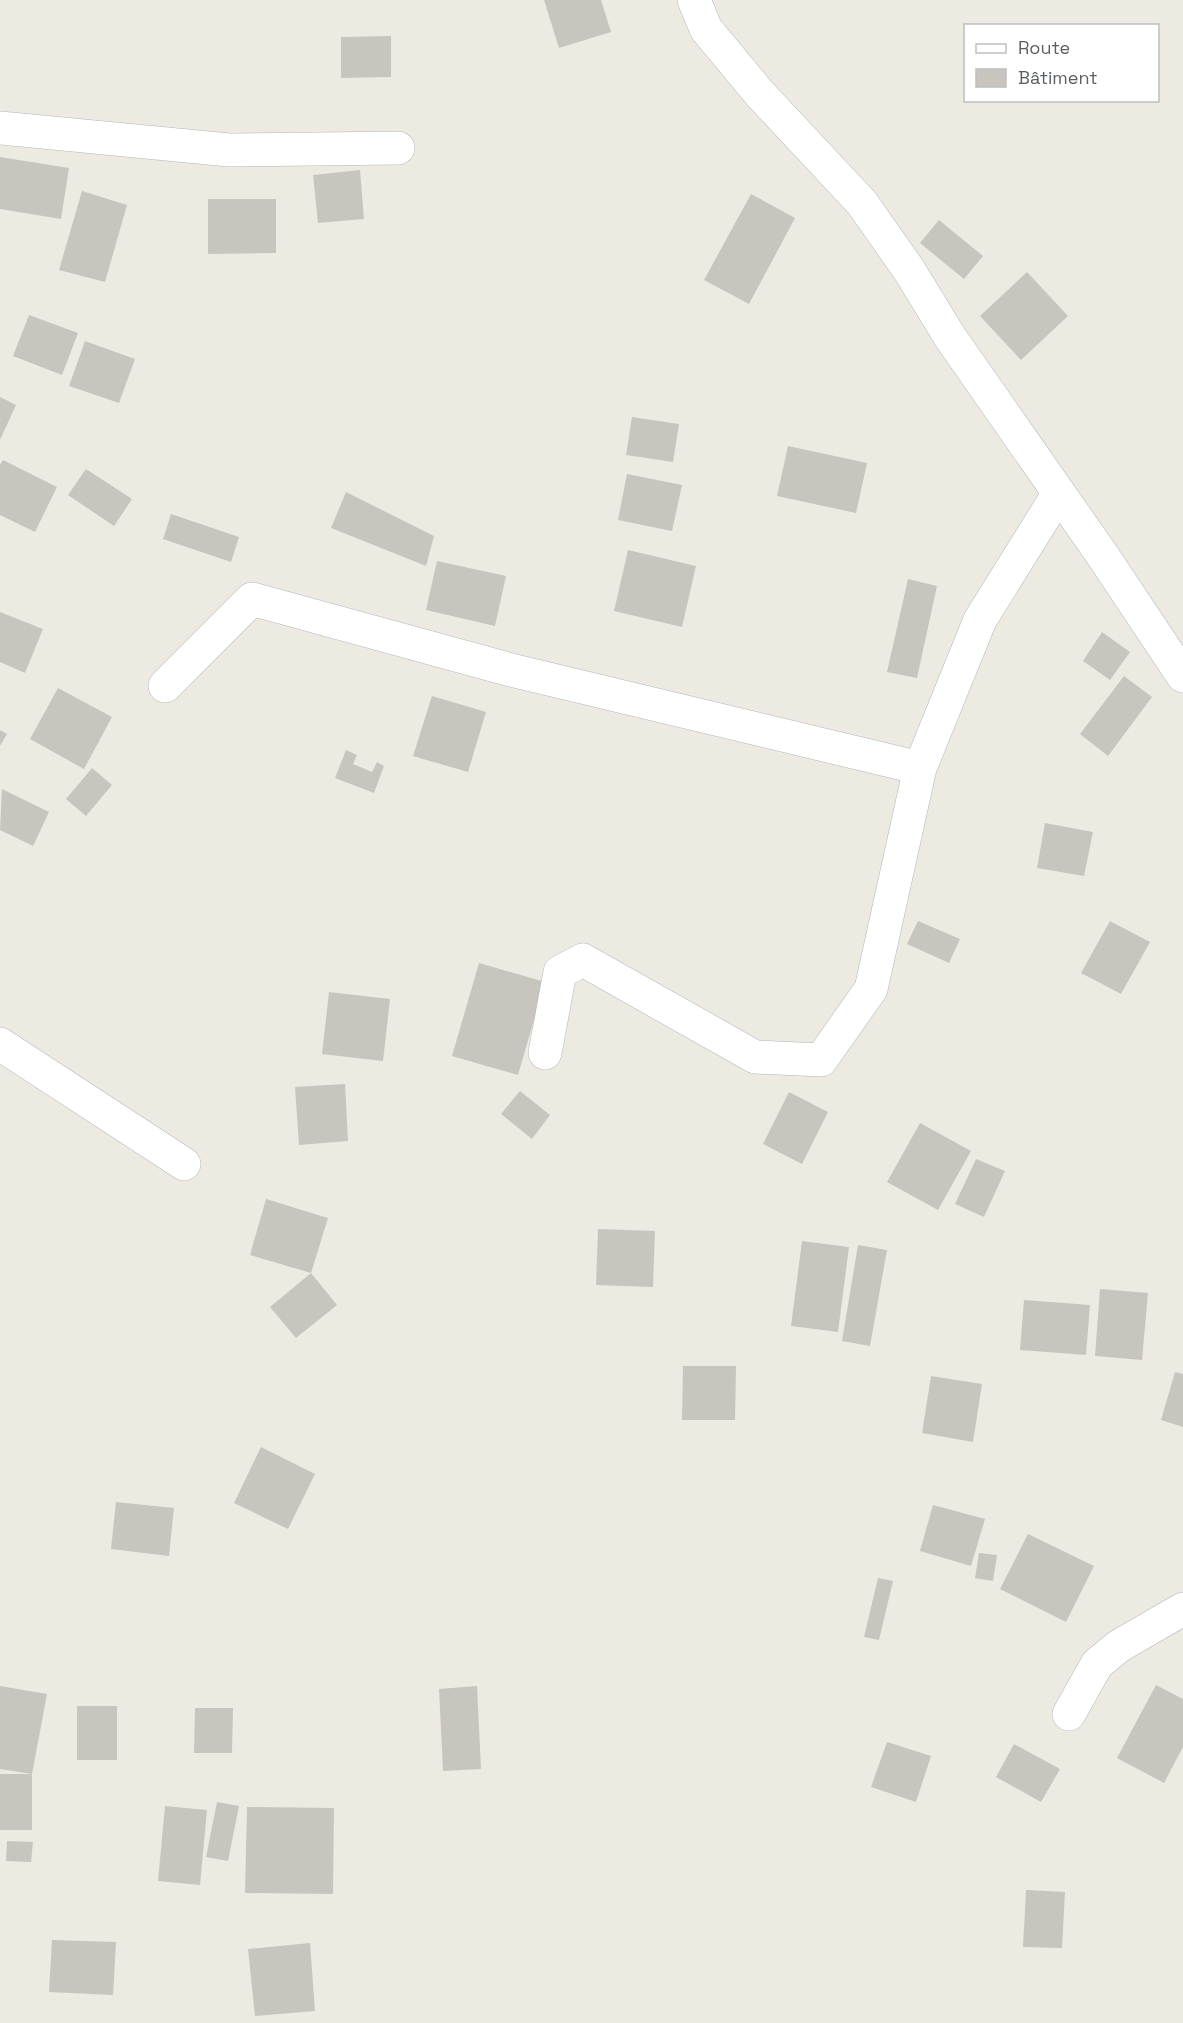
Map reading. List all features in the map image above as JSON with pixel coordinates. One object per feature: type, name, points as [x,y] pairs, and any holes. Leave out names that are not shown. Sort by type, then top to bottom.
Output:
[{"type":"street","points":[[694,0],[706,29],[760,94],[862,202],[909,270],[950,337],[1183,676]]},
{"type":"street","points":[[0,128],[229,150],[398,148]]},
{"type":"street","points":[[545,1053],[560,972],[583,960],[755,1057],[821,1060],[872,989],[920,768],[980,620],[1059,493]]},
{"type":"street","points":[[165,686],[252,599],[511,670],[920,768]]},
{"type":"street","points":[[0,1044],[184,1164]]},
{"type":"street","points":[[1069,1714],[1097,1664],[1119,1646],[1183,1609]]},
{"type":"building","points":[[544,0],[601,0],[611,32],[559,48]]},
{"type":"building","points":[[391,36],[391,77],[341,78],[341,37]]},
{"type":"building","points":[[0,157],[69,168],[61,219],[0,209]]},
{"type":"building","points":[[360,170],[364,219],[318,223],[313,175]]},
{"type":"building","points":[[82,191],[127,205],[105,282],[59,270]]},
{"type":"building","points":[[751,194],[795,218],[749,304],[704,280]]},
{"type":"building","points":[[208,199],[276,199],[276,253],[208,254]]},
{"type":"building","points":[[939,220],[983,256],[964,279],[920,243]]},
{"type":"building","points":[[1027,272],[1068,316],[1021,360],[980,316]]},
{"type":"building","points":[[29,315],[78,333],[62,375],[13,356]]},
{"type":"building","points":[[85,341],[135,359],[119,403],[69,386]]},
{"type":"building","points":[[0,397],[16,405],[0,440]]},
{"type":"building","points":[[632,417],[679,424],[673,462],[626,455]]},
{"type":"building","points":[[788,446],[867,463],[856,513],[777,496]]},
{"type":"building","points":[[3,460],[57,487],[35,532],[0,515],[0,465]]},
{"type":"building","points":[[86,469],[132,499],[114,526],[68,495]]},
{"type":"building","points":[[627,474],[682,485],[672,531],[618,520]]},
{"type":"building","points":[[346,492],[434,536],[426,566],[331,528]]},
{"type":"building","points":[[171,514],[239,537],[231,562],[163,539]]},
{"type":"building","points":[[628,550],[696,566],[682,627],[614,611]]},
{"type":"building","points":[[437,561],[506,576],[495,626],[426,610]]},
{"type":"building","points":[[908,579],[937,586],[917,678],[887,672]]},
{"type":"building","points":[[0,612],[43,629],[25,673],[0,662]]},
{"type":"building","points":[[1102,632],[1130,652],[1110,680],[1083,661]]},
{"type":"building","points":[[1124,676],[1152,697],[1108,756],[1080,734]]},
{"type":"building","points":[[58,688],[112,717],[84,769],[30,739]]},
{"type":"building","points":[[432,696],[486,712],[468,772],[413,756]]},
{"type":"building","points":[[0,730],[7,734],[0,746]]},
{"type":"building","points":[[346,750],[357,755],[353,764],[372,772],[377,762],[384,766],[374,793],[335,778]]},
{"type":"building","points":[[92,768],[112,785],[86,816],[66,799]]},
{"type":"building","points":[[2,789],[49,812],[33,846],[0,830]]},
{"type":"building","points":[[1045,823],[1093,832],[1084,876],[1037,868]]},
{"type":"building","points":[[918,921],[960,939],[949,963],[907,944]]},
{"type":"building","points":[[1110,921],[1150,942],[1121,994],[1081,973]]},
{"type":"building","points":[[479,963],[545,982],[518,1075],[452,1056]]},
{"type":"building","points":[[329,992],[390,999],[383,1061],[322,1054]]},
{"type":"building","points":[[345,1084],[348,1141],[299,1145],[295,1087]]},
{"type":"building","points":[[520,1091],[550,1115],[532,1139],[501,1114]]},
{"type":"building","points":[[789,1092],[828,1112],[802,1164],[763,1144]]},
{"type":"building","points":[[920,1123],[971,1151],[938,1210],[887,1182]]},
{"type":"building","points":[[976,1159],[1005,1171],[984,1217],[955,1204]]},
{"type":"building","points":[[266,1199],[328,1218],[311,1273],[250,1255]]},
{"type":"building","points":[[598,1229],[655,1231],[653,1287],[596,1285]]},
{"type":"building","points":[[802,1241],[849,1247],[838,1332],[791,1326]]},
{"type":"building","points":[[858,1245],[887,1250],[870,1346],[842,1341]]},
{"type":"building","points":[[311,1273],[337,1305],[296,1338],[270,1307]]},
{"type":"building","points":[[1100,1289],[1148,1293],[1142,1360],[1095,1356]]},
{"type":"building","points":[[1024,1300],[1090,1305],[1086,1355],[1020,1350]]},
{"type":"building","points":[[683,1366],[736,1366],[735,1420],[682,1420]]},
{"type":"building","points":[[1175,1372],[1183,1374],[1183,1427],[1161,1420]]},
{"type":"building","points":[[931,1376],[982,1384],[973,1442],[922,1433]]},
{"type":"building","points":[[261,1447],[315,1474],[288,1529],[234,1503]]},
{"type":"building","points":[[116,1502],[174,1508],[169,1556],[111,1549]]},
{"type":"building","points":[[933,1505],[985,1519],[971,1566],[920,1551]]},
{"type":"building","points":[[1028,1534],[1094,1566],[1066,1622],[1000,1589]]},
{"type":"building","points":[[979,1553],[997,1555],[993,1581],[975,1578]]},
{"type":"building","points":[[878,1578],[893,1581],[879,1640],[864,1637]]},
{"type":"building","points":[[1156,1685],[1183,1699],[1183,1747],[1164,1783],[1117,1758]]},
{"type":"building","points":[[0,1686],[47,1694],[32,1774],[0,1769]]},
{"type":"building","points":[[477,1686],[481,1769],[443,1771],[439,1689]]},
{"type":"building","points":[[77,1706],[117,1706],[117,1760],[77,1760]]},
{"type":"building","points":[[195,1708],[233,1708],[232,1753],[194,1753]]},
{"type":"building","points":[[887,1742],[931,1756],[916,1802],[871,1787]]},
{"type":"building","points":[[1014,1744],[1060,1769],[1041,1802],[996,1777]]},
{"type":"building","points":[[0,1774],[32,1774],[32,1830],[0,1830]]},
{"type":"building","points":[[217,1802],[239,1806],[228,1861],[206,1857]]},
{"type":"building","points":[[165,1806],[207,1810],[200,1885],[158,1881]]},
{"type":"building","points":[[247,1807],[334,1808],[333,1894],[245,1893]]},
{"type":"building","points":[[7,1841],[33,1842],[31,1862],[6,1861]]},
{"type":"building","points":[[1026,1890],[1065,1892],[1062,1948],[1023,1947]]},
{"type":"building","points":[[52,1940],[116,1942],[113,1995],[49,1992]]},
{"type":"building","points":[[310,1943],[315,2011],[255,2016],[248,1949]]}]
